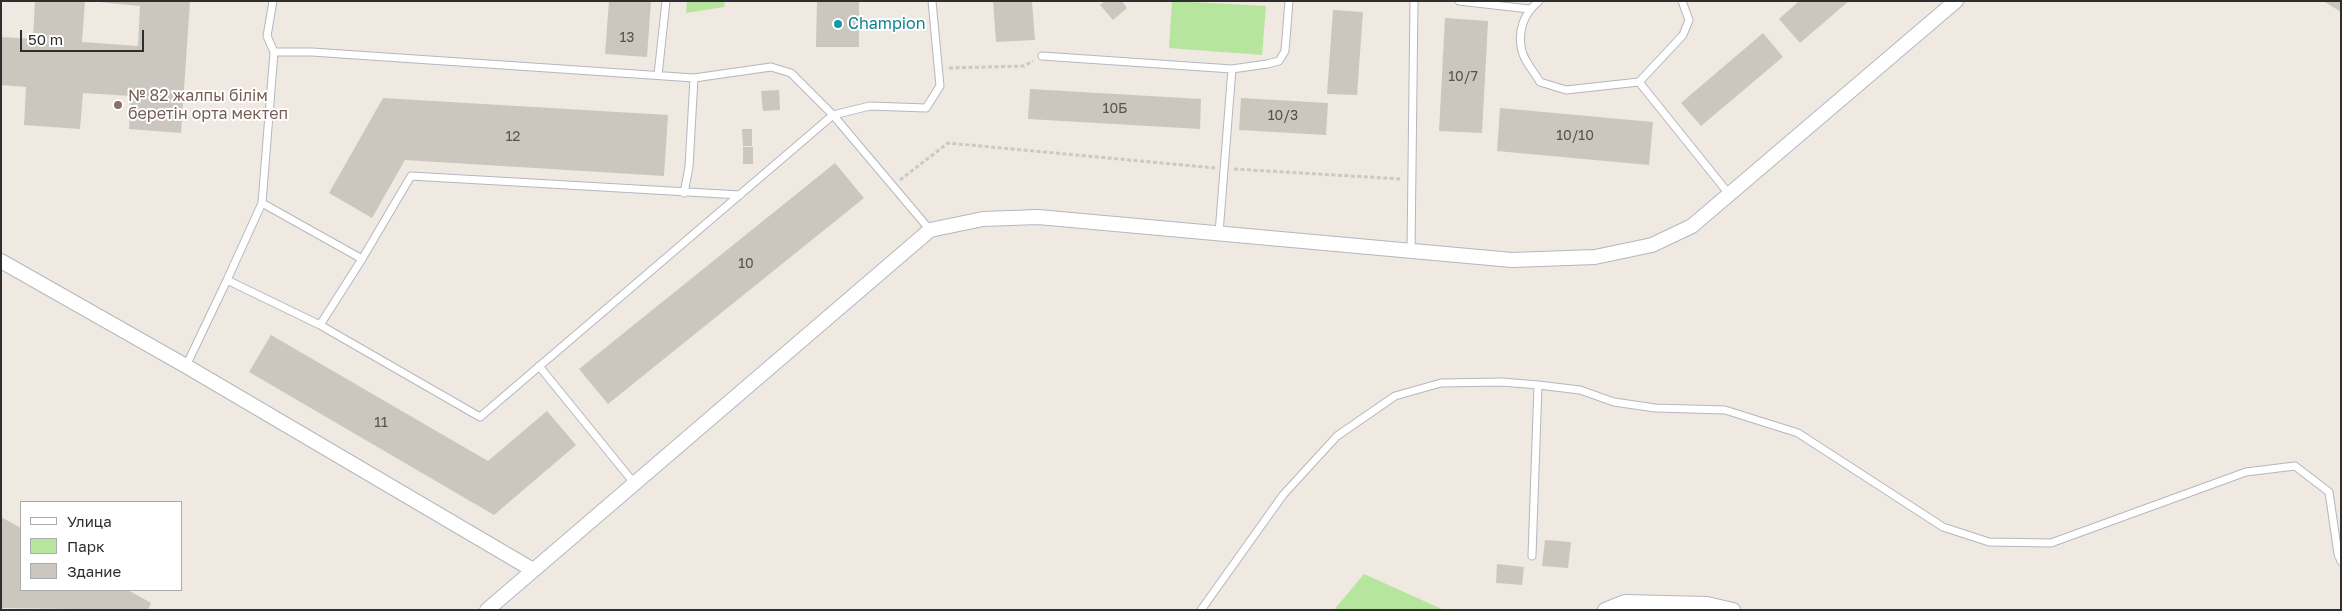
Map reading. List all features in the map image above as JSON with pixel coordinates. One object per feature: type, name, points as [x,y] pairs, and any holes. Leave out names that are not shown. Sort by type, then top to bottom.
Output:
[{"type":"street","points":[[487,610],[930,230],[984,219],[1038,217],[1512,260],[1595,257],[1652,245],[1692,226],[1956,1]]},
{"type":"street","points":[[1,261],[186,366],[533,570]]},
{"type":"street","points":[[1605,610],[1625,602],[1707,604],[1733,610]]},
{"type":"lane","points":[[186,366],[262,202],[274,52],[267,36],[273,1]]},
{"type":"lane","points":[[658,75],[666,1]]},
{"type":"lane","points":[[227,280],[320,325],[480,417],[833,115],[870,106],[926,108],[940,86],[932,1]]},
{"type":"lane","points":[[1042,56],[1232,69],[1279,61],[1285,51],[1289,1]]},
{"type":"lane","points":[[1411,251],[1414,1]]},
{"type":"lane","points":[[1459,1],[1529,9]]},
{"type":"lane","points":[[1539,1],[1529,9],[1521,23],[1522,52],[1540,82],[1566,90],[1639,82],[1683,35],[1688,20],[1682,1]]},
{"type":"lane","points":[[274,52],[312,52],[694,78],[771,67],[791,74],[833,115],[930,230]]},
{"type":"lane","points":[[1219,233],[1232,69]]},
{"type":"lane","points":[[684,193],[689,168],[694,78]]},
{"type":"lane","points":[[1639,82],[1729,194]]},
{"type":"lane","points":[[320,325],[411,176],[740,195]]},
{"type":"lane","points":[[262,202],[362,259]]},
{"type":"lane","points":[[540,366],[634,484]]},
{"type":"lane","points":[[1201,610],[1283,495],[1337,436],[1395,396],[1441,383],[1502,382],[1538,385],[1580,390],[1614,402],[1655,408],[1726,410],[1798,433],[1943,527],[1989,542],[2051,544],[2246,472],[2295,466],[2329,492],[2338,554],[2341,561]]},
{"type":"lane","points":[[1532,556],[1538,385]]},
{"type":"path","points":[[938,68],[1024,66],[1042,56]]},
{"type":"path","points":[[893,186],[948,143],[1224,169],[1413,180]]},
{"type":"green space","points":[[687,1],[725,1],[724,7],[686,13]]},
{"type":"green space","points":[[1172,1],[1266,6],[1262,55],[1169,48]]},
{"type":"green space","points":[[1364,574],[1444,610],[1334,610]]},
{"type":"building","points":[[35,1],[85,1],[82,42],[138,46],[140,6],[88,1],[190,1],[181,133],[129,129],[131,96],[83,93],[80,129],[24,125],[26,87],[1,85],[1,37],[33,39]]},
{"type":"building","points":[[609,1],[651,1],[647,57],[605,54]]},
{"type":"building","name":"Champion","points":[[817,1],[859,1],[859,47],[816,47]]},
{"type":"building","points":[[993,1],[1032,1],[1035,40],[996,42]]},
{"type":"building","points":[[1105,1],[1122,1],[1127,8],[1113,20],[1100,5]]},
{"type":"building","points":[[1799,1],[1849,1],[1800,43],[1779,19]]},
{"type":"building","points":[[2323,1],[2341,1],[2341,12]]},
{"type":"building","points":[[1333,10],[1363,12],[1357,95],[1327,94]]},
{"type":"building","points":[[1445,18],[1488,21],[1482,133],[1439,131]]},
{"type":"building","points":[[1763,33],[1783,57],[1701,126],[1681,103]]},
{"type":"building","points":[[1030,89],[1201,99],[1200,129],[1028,119]]},
{"type":"building","points":[[779,90],[780,110],[763,111],[761,91]]},
{"type":"building","points":[[383,98],[668,115],[664,176],[405,160],[372,218],[329,193]]},
{"type":"building","points":[[1241,98],[1328,103],[1326,135],[1239,130]]},
{"type":"building","points":[[1500,108],[1653,122],[1649,165],[1497,151]]},
{"type":"building","points":[[742,129],[752,129],[752,146],[743,146]]},
{"type":"building","points":[[743,147],[753,147],[753,164],[743,164]]},
{"type":"building","points":[[835,163],[864,198],[608,404],[579,369]]},
{"type":"building","points":[[271,335],[488,461],[547,411],[576,445],[494,515],[249,372]]},
{"type":"building","points":[[1,517],[20,527],[20,591],[130,591],[151,603],[148,610],[1,608]]},
{"type":"building","points":[[1545,540],[1571,542],[1568,568],[1542,566]]},
{"type":"building","points":[[1497,564],[1524,567],[1522,585],[1496,583]]},
{"type":"place","name":"Champion","points":[[838,24]]},
{"type":"place","name":"№ 82 жалпы білім беретін орта мектеп","points":[[118,105]]}]
